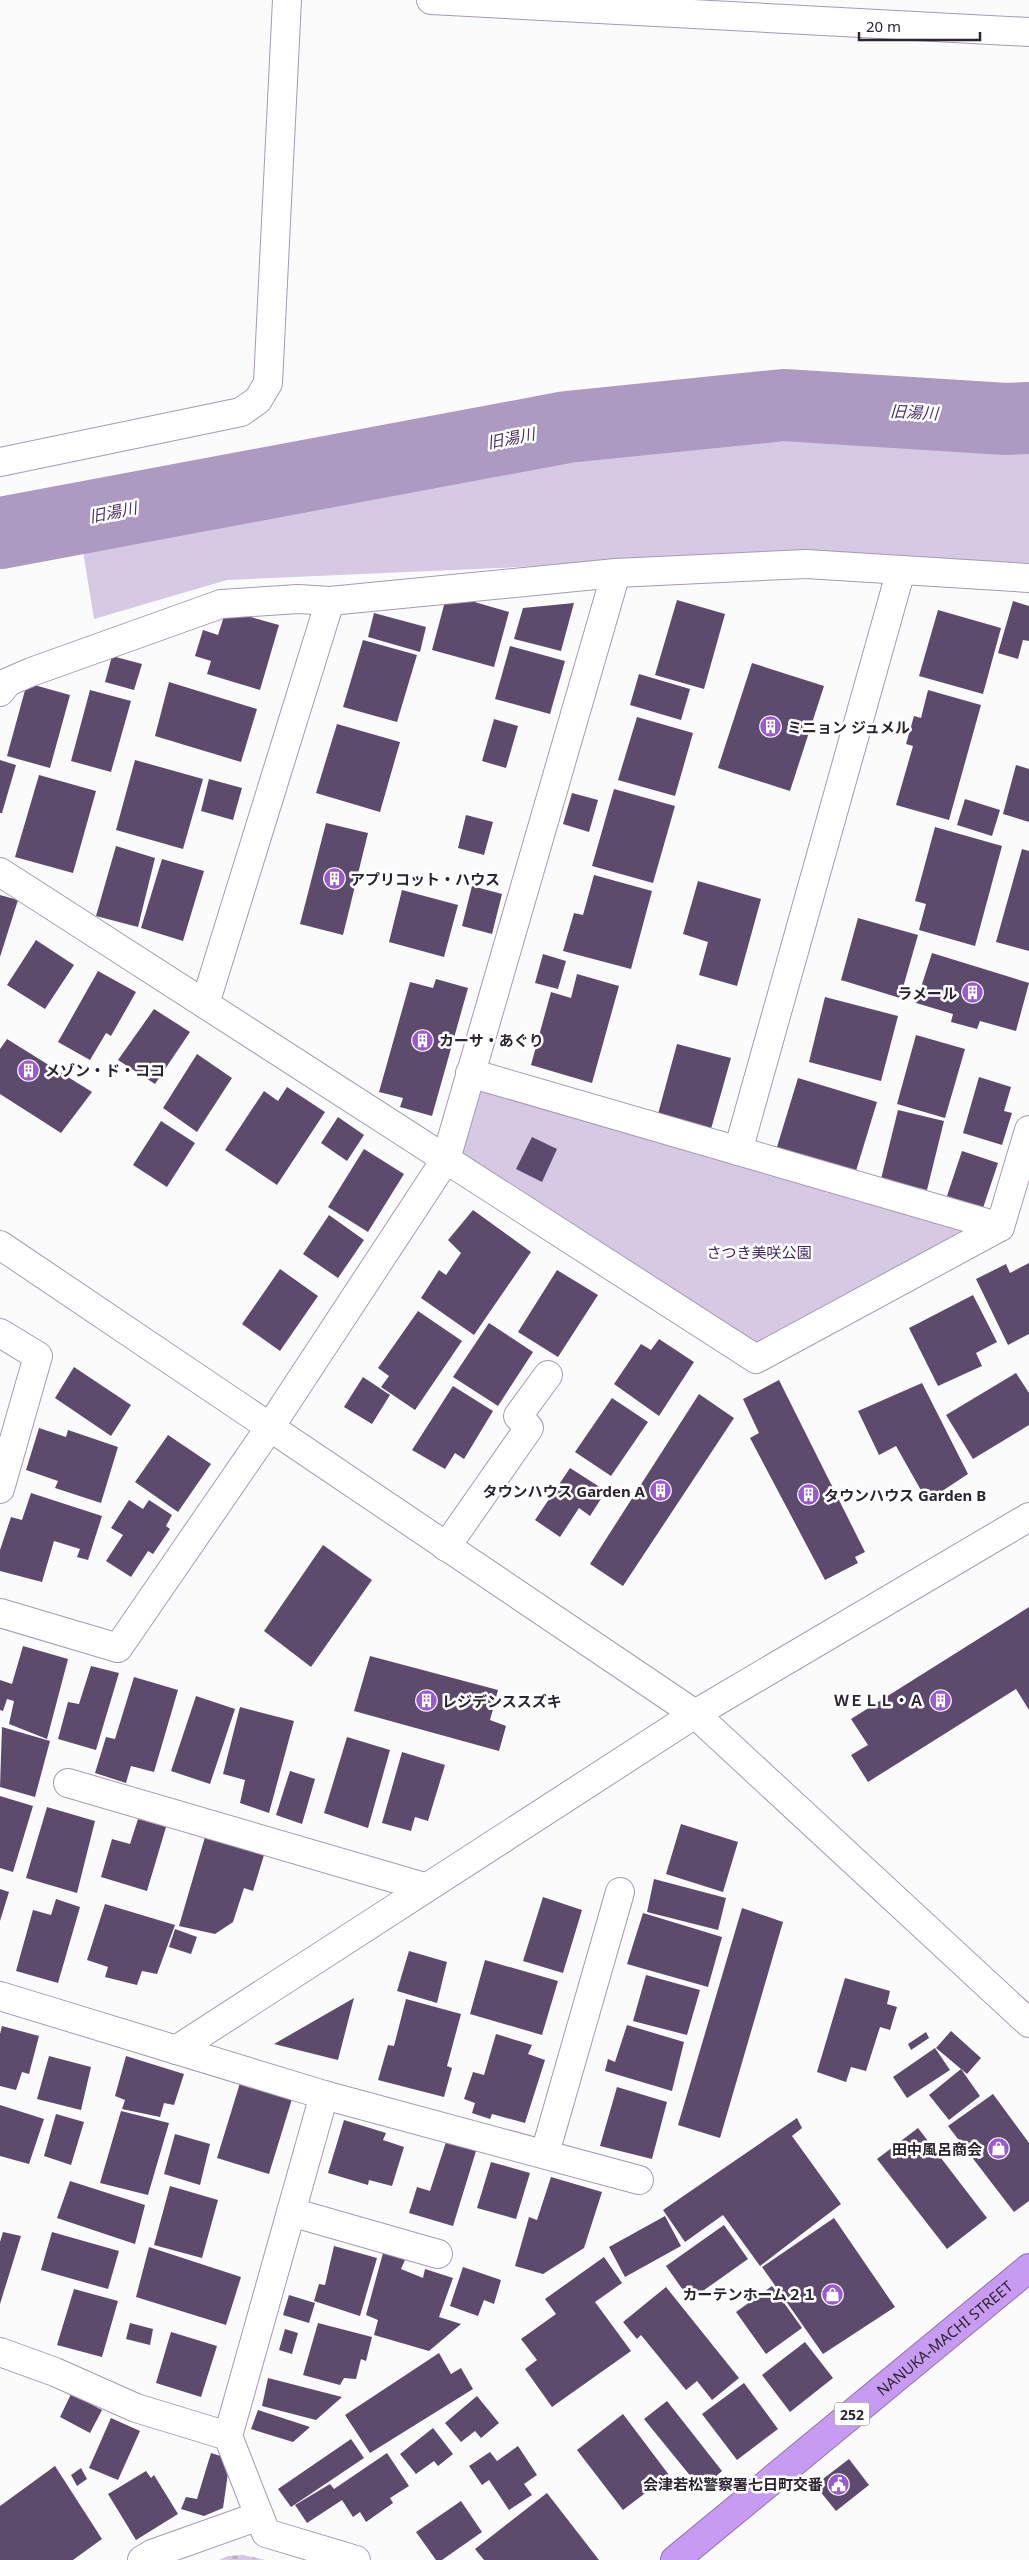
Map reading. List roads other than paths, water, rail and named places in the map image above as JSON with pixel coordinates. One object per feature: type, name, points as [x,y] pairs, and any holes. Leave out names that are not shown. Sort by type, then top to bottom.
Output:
[{"type":"highway","name":"NANUKA-MACHI STREET","points":[[675,2560],[1029,2268]]},
{"type":"street","points":[[0,462],[241,412],[258,400],[268,383],[287,0]]},
{"type":"street","points":[[431,0],[1029,32]]},
{"type":"street","points":[[0,692],[8,682],[31,672],[221,604],[298,599],[330,601],[616,573],[806,564],[1029,578]]},
{"type":"street","points":[[738,1151],[901,570]]},
{"type":"street","points":[[0,1613],[118,1648],[270,1427],[446,1159],[616,573]]},
{"type":"street","points":[[205,1004],[330,601]]},
{"type":"street","points":[[0,872],[756,1359],[1000,1228],[1029,1130]]},
{"type":"street","points":[[470,1073],[1000,1228]]},
{"type":"street","points":[[0,1245],[695,1714],[1029,2024]]},
{"type":"street","points":[[0,1332],[38,1356],[0,1489]]},
{"type":"street","points":[[446,1547],[530,1428],[518,1416],[548,1374]]},
{"type":"street","points":[[176,2050],[424,1887],[695,1714],[1029,1517]]},
{"type":"street","points":[[68,1783],[424,1887]]},
{"type":"street","points":[[545,2153],[620,1892]]},
{"type":"street","points":[[0,1996],[324,2095],[545,2153],[639,2180]]},
{"type":"street","points":[[263,2524],[228,2436],[324,2095]]},
{"type":"street","points":[[291,2212],[438,2254]]},
{"type":"street","points":[[0,2352],[56,2372],[136,2408],[228,2436]]},
{"type":"street","points":[[142,2560],[152,2554],[263,2524],[356,2560]]},
{"type":"waterway","name":"旧湯川","points":[[0,533],[567,427],[784,405],[1006,419],[1029,418]]},
{"type":"place","name":"ミニョン ジュメル","points":[[771,727]]},
{"type":"place","name":"アプリコット・ハウス","points":[[334,879]]},
{"type":"place","name":"ラメール","points":[[973,993]]},
{"type":"place","name":"カーサ・あぐり","points":[[423,1040]]},
{"type":"place","name":"メゾン・ド・ココ","points":[[29,1070]]},
{"type":"place","name":"タウンハウス Garden A","points":[[661,1491]]},
{"type":"place","name":"タウンハウス Garden B","points":[[808,1495]]},
{"type":"place","name":"ＷＥＬＬ・Ａ","points":[[940,1700]]},
{"type":"place","name":"レジデンススズキ","points":[[426,1701]]},
{"type":"place","name":"田中風呂商会","points":[[998,2149]]},
{"type":"place","name":"カーテンホーム２１","points":[[833,2294]]},
{"type":"place","name":"会津若松警察署七日町交番","points":[[839,2484]]},
{"type":"park label","name":"さつき美咲公園","points":[[759,1252]]}]
